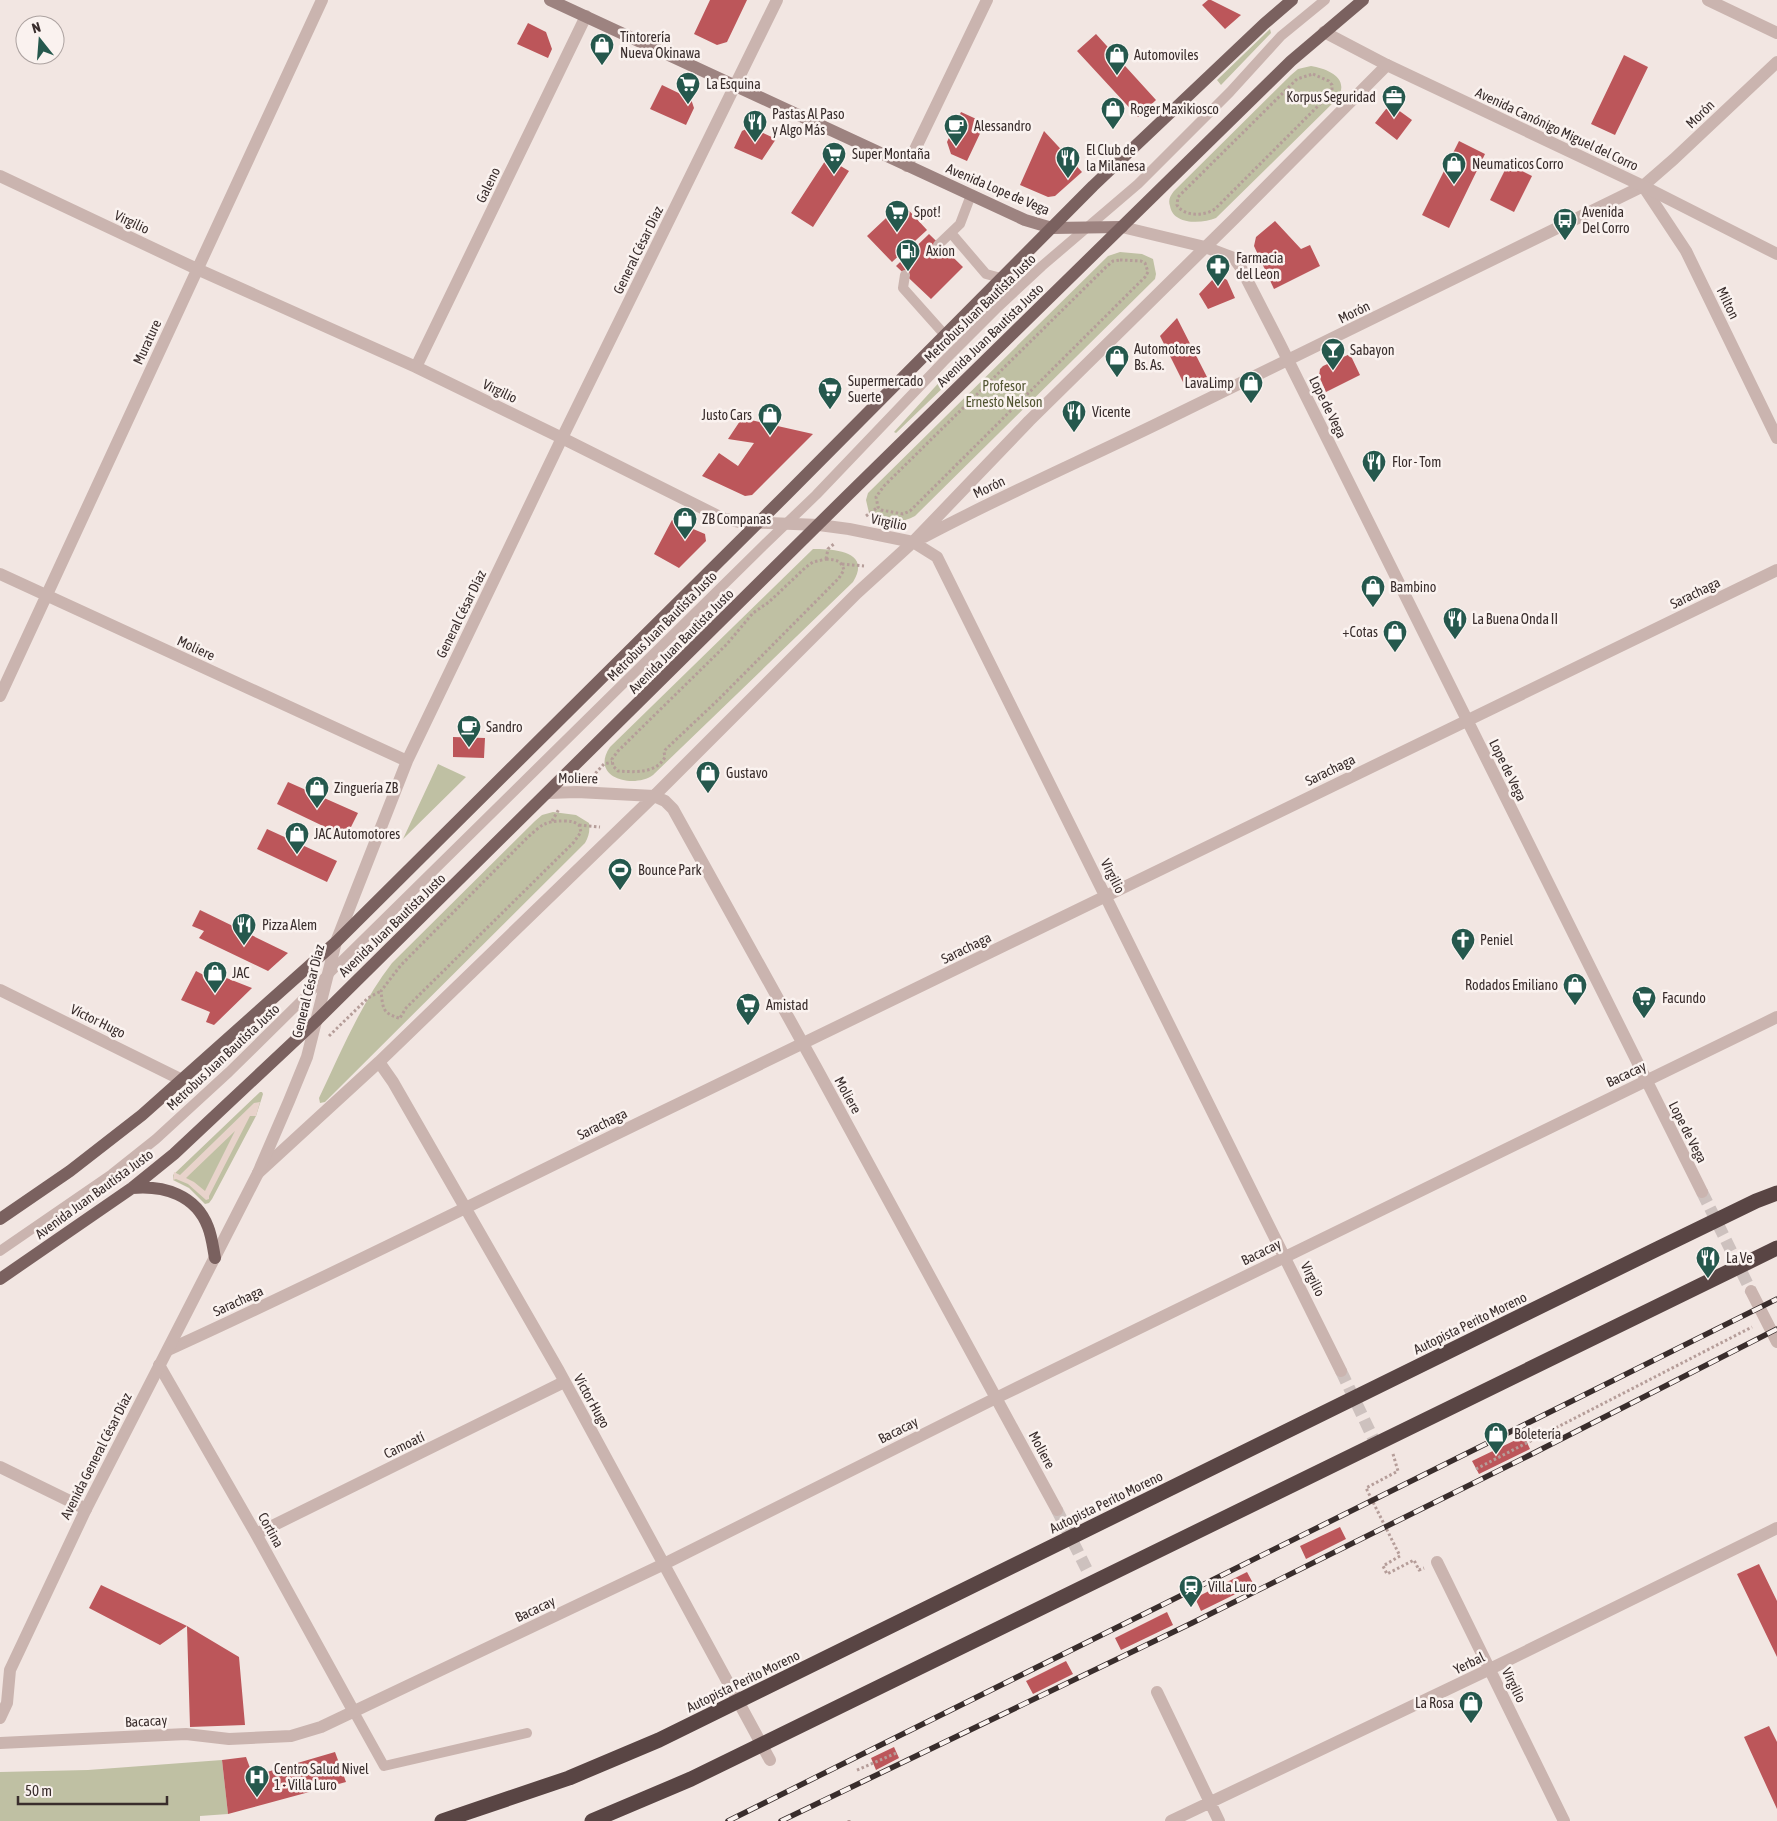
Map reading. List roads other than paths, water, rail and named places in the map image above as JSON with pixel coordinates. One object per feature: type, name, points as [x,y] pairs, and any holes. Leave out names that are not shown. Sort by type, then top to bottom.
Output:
[{"type":"highway","name":"Autopista Perito Moreno","points":[[442,1821],[569,1778],[659,1740],[1653,1251],[1756,1201],[1777,1193]]},
{"type":"highway","points":[[592,1821],[691,1779],[1777,1248]]},
{"type":"main road","name":"Avenida Lope de Vega","points":[[550,0],[1025,220],[1052,228],[1122,227]]},
{"type":"main road","name":"Avenida Juan Bautista Justo","points":[[0,1219],[70,1171],[142,1115],[336,942],[1100,179],[1264,24],[1292,0]]},
{"type":"main road","name":"Avenida Juan Bautista Justo","points":[[0,1279],[132,1188],[178,1150],[318,1019],[1284,68],[1362,0]]},
{"type":"main road","points":[[132,1188],[160,1188],[184,1197],[202,1216],[208,1228],[215,1258]]},
{"type":"street","name":"Murature","points":[[0,696],[322,0]]},
{"type":"street","name":"General César Díaz","points":[[215,1258],[258,1173],[303,1066],[318,1019],[336,942],[407,761],[776,0]]},
{"type":"street","points":[[907,166],[987,0]]},
{"type":"street","points":[[1708,0],[1777,34]]},
{"type":"street","name":"Galeno","points":[[416,368],[586,16]]},
{"type":"street","name":"Avenida Canónigo Miguel del Corro","points":[[1324,32],[1387,65],[1642,186],[1777,254]]},
{"type":"street","name":"Morón","points":[[913,542],[961,517],[1070,467],[1642,186],[1674,160],[1777,62]]},
{"type":"street","points":[[258,1173],[379,1062],[654,796],[857,592],[913,542],[1029,421],[1387,65]]},
{"type":"street","name":"Virgilio","points":[[0,176],[197,269],[416,368],[722,518],[739,522],[819,525],[849,529],[913,542],[938,557],[1341,1371]]},
{"type":"street","name":"Milton","points":[[1642,186],[1686,250],[1777,438]]},
{"type":"street","name":"Avenida Lope de Vega","points":[[1122,227],[1205,247],[1234,258],[1241,268],[1288,360]]},
{"type":"street","name":"Lope de Vega","points":[[1288,360],[1702,1192]]},
{"type":"street","name":"Sarachaga","points":[[168,1350],[803,1044],[1777,570]]},
{"type":"street","name":"Moliere","points":[[0,574],[407,761]]},
{"type":"street","name":"Moliere","points":[[548,793],[577,792],[654,796],[665,801],[673,809],[1057,1510]]},
{"type":"street","name":"Víctor Hugo","points":[[0,990],[182,1080]]},
{"type":"street","name":"Bacacay","points":[[0,1743],[186,1734],[230,1739],[291,1736],[321,1728],[664,1564],[996,1398],[1777,1017]]},
{"type":"street","name":"Víctor Hugo","points":[[379,1062],[393,1082],[564,1382],[770,1760]]},
{"type":"street","name":"Avenida General César Díaz","points":[[0,1718],[6,1703],[5,1674],[86,1509],[215,1258]]},
{"type":"street","points":[[1751,1291],[1777,1342]]},
{"type":"street","name":"Cortina","points":[[159,1365],[256,1534],[354,1712]]},
{"type":"street","name":"Camoatí","points":[[256,1534],[564,1382]]},
{"type":"street","points":[[0,1467],[86,1509]]},
{"type":"street","name":"Yerbal","points":[[1172,1821],[1490,1669],[1777,1528]]},
{"type":"street","name":"Virgilio","points":[[1437,1562],[1564,1821]]},
{"type":"street","points":[[1156,1692],[1219,1821]]},
{"type":"lane","name":"Metrobus Juan Bautista Justo","points":[[0,1250],[112,1174],[156,1139],[229,1072],[863,448],[944,361],[1036,272],[1138,184],[1230,92],[1281,36],[1325,0]]},
{"type":"lane","points":[[938,245],[960,224],[971,195]]},
{"type":"lane","points":[[951,233],[986,274],[1001,278]]},
{"type":"lane","points":[[905,276],[903,288],[944,334]]},
{"type":"lane","points":[[354,1712],[384,1766],[527,1733]]},
{"type":"tunnel","points":[[1702,1192],[1751,1291]]},
{"type":"tunnel","points":[[1341,1371],[1374,1440]]},
{"type":"tunnel","points":[[1057,1510],[1087,1570]]},
{"type":"railway","points":[[728,1821],[1777,1299]]},
{"type":"railway","points":[[781,1821],[1192,1623],[1528,1456],[1777,1329]]},
{"type":"place","name":"Tintorería Nueva Okinawa","points":[[602,66]]},
{"type":"place","name":"Automoviles","points":[[1117,76]]},
{"type":"place","name":"La Esquina","points":[[688,105]]},
{"type":"place","name":"Korpus Seguridad","points":[[1394,118]]},
{"type":"place","name":"Roger Maxikiosco","points":[[1113,130]]},
{"type":"place","name":"Pastas Al Paso y Algo Más","points":[[755,143]]},
{"type":"place","name":"Alessandro","points":[[956,147]]},
{"type":"place","name":"Super Montaña","points":[[834,175]]},
{"type":"place","name":"El Club de la Milanesa","points":[[1068,179]]},
{"type":"place","name":"Neumaticos Corro","points":[[1454,185]]},
{"type":"place","name":"Spot!","points":[[897,233]]},
{"type":"place","name":"Avenida Del Corro","points":[[1565,241]]},
{"type":"place","name":"Axion","points":[[908,272]]},
{"type":"place","name":"Farmacia del Leon","points":[[1218,287]]},
{"type":"place","name":"Sabayon","points":[[1333,371]]},
{"type":"place","name":"Automotores Bs. As.","points":[[1117,378]]},
{"type":"place","name":"LavaLimp","points":[[1251,404]]},
{"type":"place","name":"Supermercado Suerte","points":[[830,410]]},
{"type":"place","name":"Vicente","points":[[1074,433]]},
{"type":"place","name":"Justo Cars","points":[[770,436]]},
{"type":"place","name":"Flor - Tom","points":[[1374,483]]},
{"type":"place","name":"ZB Companas","points":[[685,540]]},
{"type":"place","name":"Bambino","points":[[1373,608]]},
{"type":"place","name":"La Buena Onda II","points":[[1455,640]]},
{"type":"place","name":"+Cotas","points":[[1395,653]]},
{"type":"place","name":"Sandro","points":[[469,748]]},
{"type":"place","name":"Gustavo","points":[[708,794]]},
{"type":"place","name":"Zinguería ZB","points":[[317,809]]},
{"type":"place","name":"JAC Automotores","points":[[297,855]]},
{"type":"place","name":"Bounce Park","points":[[620,891]]},
{"type":"place","name":"Pizza Alem","points":[[244,946]]},
{"type":"place","name":"Peniel","points":[[1463,961]]},
{"type":"place","name":"JAC","points":[[215,994]]},
{"type":"place","name":"Rodados Emiliano","points":[[1575,1006]]},
{"type":"place","name":"Facundo","points":[[1644,1019]]},
{"type":"place","name":"Amistad","points":[[748,1026]]},
{"type":"place","name":"La Ve","points":[[1708,1279]]},
{"type":"place","name":"Boletería","points":[[1496,1455]]},
{"type":"place","name":"Villa Luro","points":[[1191,1608]]},
{"type":"place","name":"La Rosa","points":[[1471,1724]]},
{"type":"place","name":"Centro Salud Nivel 1 - Villa Luro","points":[[257,1798]]},
{"type":"park label","name":"Profesor Ernesto Nelson","points":[[1004,394]]}]
